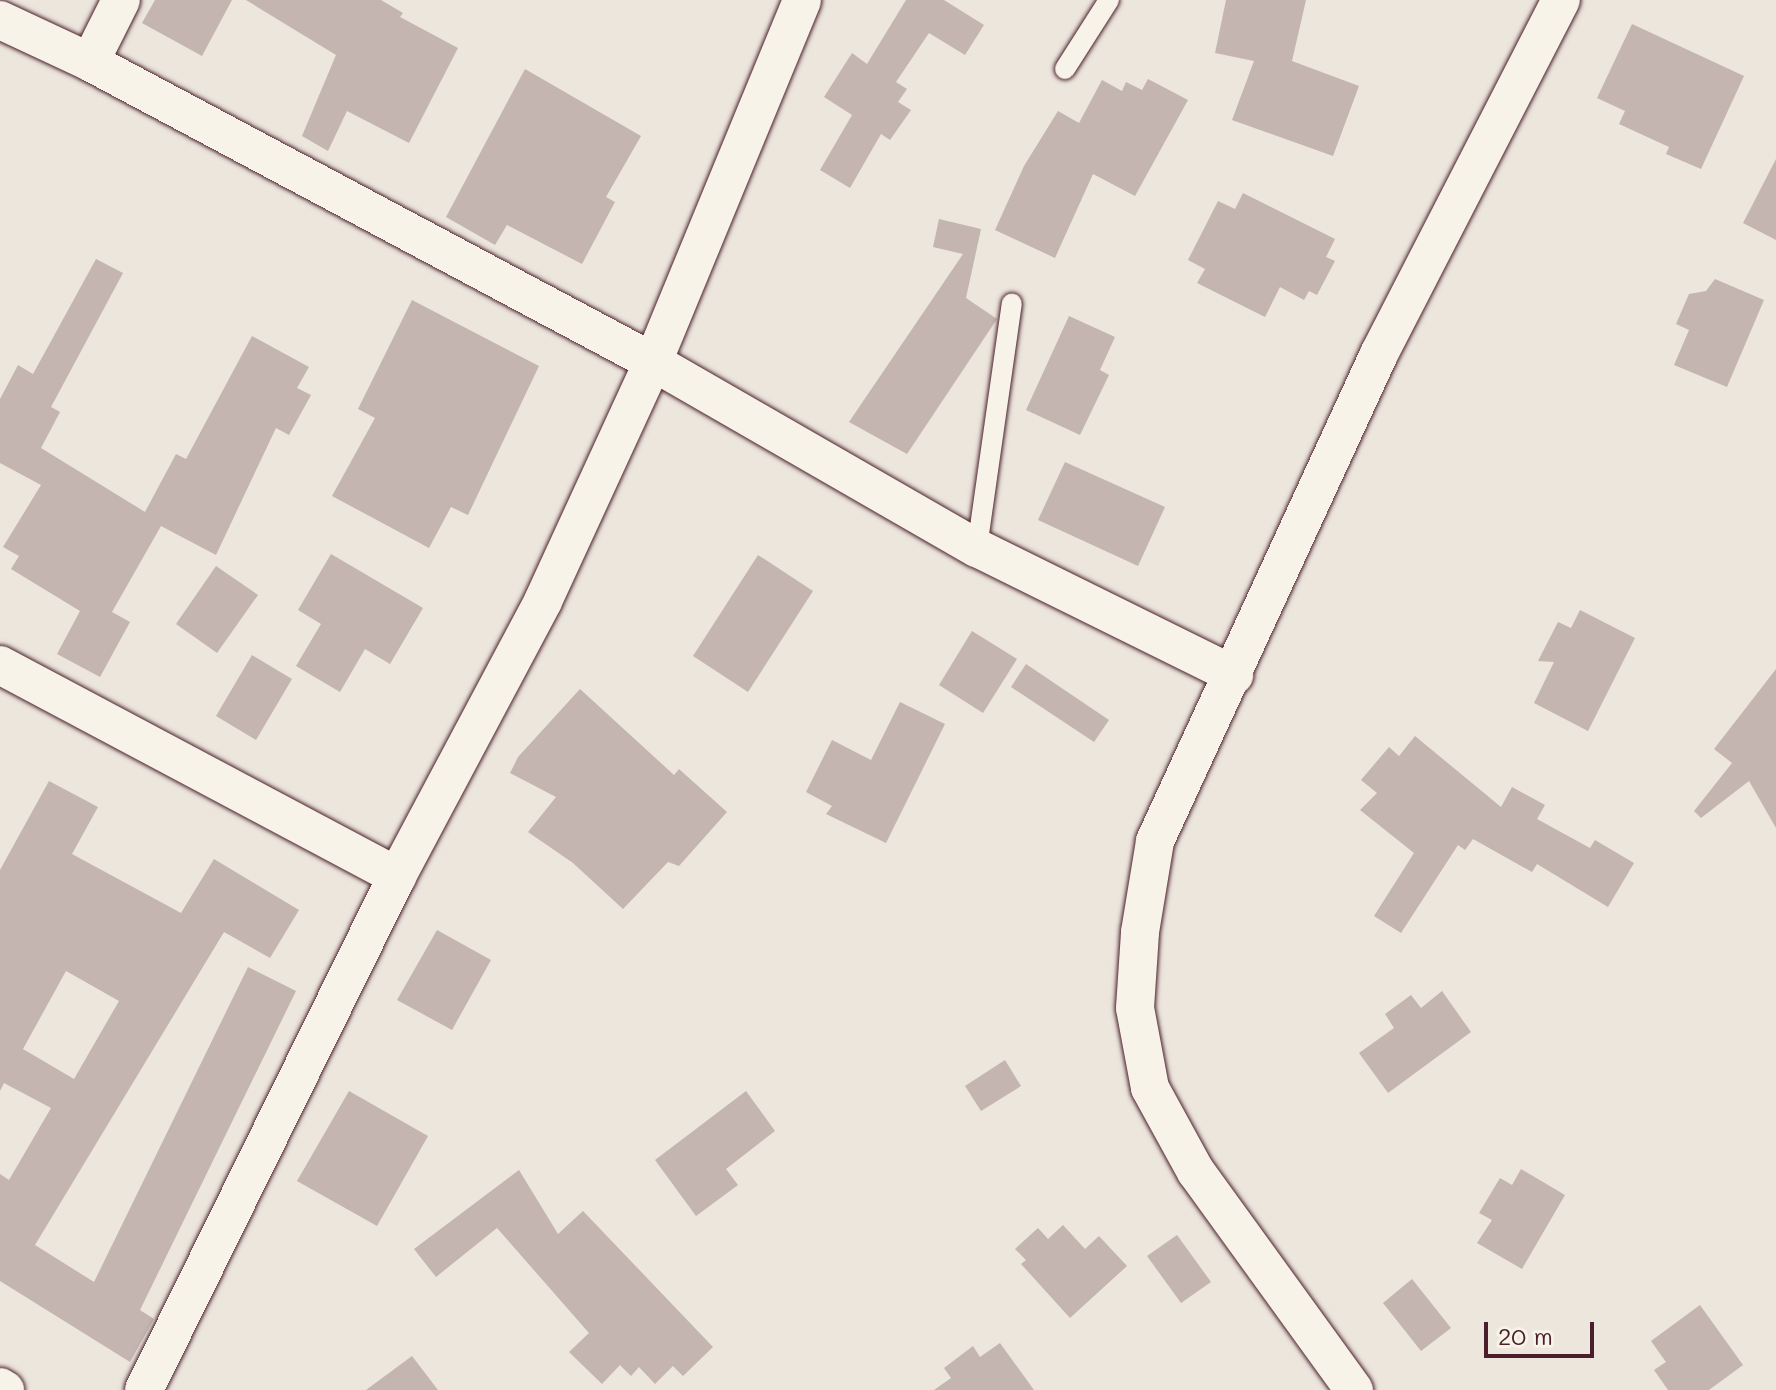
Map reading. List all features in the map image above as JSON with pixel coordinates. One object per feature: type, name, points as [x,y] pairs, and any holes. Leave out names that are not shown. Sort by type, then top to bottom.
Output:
[{"type":"street","points":[[90,62],[121,0]]},
{"type":"street","points":[[144,1390],[397,876],[543,601],[653,362],[802,0]]},
{"type":"street","points":[[1354,1390],[1196,1172],[1150,1088],[1135,1008],[1140,932],[1155,841],[1234,675],[1379,354],[1561,0]]},
{"type":"street","points":[[0,20],[90,62],[653,362],[977,548],[1234,675]]},
{"type":"street","points":[[0,665],[397,876]]},
{"type":"lane","points":[[1065,69],[1109,0]]},
{"type":"lane","points":[[977,548],[1012,303]]},
{"type":"building","points":[[155,0],[232,0],[202,56],[142,23]]},
{"type":"building","points":[[246,0],[381,0],[403,13],[400,17],[458,48],[409,143],[347,111],[328,151],[302,136],[336,55]]},
{"type":"building","points":[[906,0],[944,0],[984,25],[965,55],[929,33],[896,82],[907,89],[898,102],[911,110],[890,140],[881,134],[850,188],[820,170],[852,115],[824,97],[852,53],[867,64]]},
{"type":"building","points":[[1226,0],[1306,0],[1292,61],[1359,86],[1333,156],[1232,120],[1254,61],[1215,53]]},
{"type":"building","points":[[1632,24],[1744,76],[1701,169],[1666,154],[1669,147],[1619,124],[1625,111],[1597,98]]},
{"type":"building","points":[[525,69],[641,136],[606,197],[615,202],[582,264],[507,225],[495,245],[446,217]]},
{"type":"building","points":[[1148,79],[1188,100],[1135,196],[1093,174],[1055,258],[995,230],[1024,166],[1058,111],[1079,123],[1102,80],[1122,91],[1126,82],[1142,90]]},
{"type":"building","points":[[1776,159],[1776,240],[1743,223]]},
{"type":"building","points":[[1243,193],[1335,239],[1326,257],[1335,261],[1317,295],[1309,291],[1304,300],[1280,287],[1265,317],[1197,283],[1205,269],[1188,260],[1218,201],[1235,209]]},
{"type":"building","points":[[939,219],[981,229],[966,298],[997,319],[907,454],[849,422],[963,254],[933,247]]},
{"type":"building","points":[[96,259],[123,273],[51,407],[60,412],[41,448],[145,512],[176,454],[186,459],[252,336],[309,367],[297,388],[311,395],[289,435],[276,428],[216,555],[161,526],[112,612],[130,622],[100,677],[57,654],[80,611],[11,569],[19,556],[3,547],[41,485],[0,463],[0,399],[18,365],[33,374]]},
{"type":"building","points":[[1715,279],[1764,300],[1727,387],[1674,365],[1689,330],[1676,324],[1689,294],[1706,291]]},
{"type":"building","points":[[412,300],[539,366],[468,515],[451,507],[429,548],[332,496],[375,418],[358,409]]},
{"type":"building","points":[[1069,316],[1115,337],[1100,370],[1109,375],[1080,435],[1026,410]]},
{"type":"building","points":[[1065,462],[1165,507],[1138,566],[1038,520]]},
{"type":"building","points":[[331,554],[423,608],[390,664],[365,649],[340,692],[296,666],[321,624],[298,610]]},
{"type":"building","points":[[758,555],[813,591],[748,692],[693,656]]},
{"type":"building","points":[[216,566],[258,595],[217,653],[176,624]]},
{"type":"building","points":[[1580,610],[1635,638],[1588,731],[1534,703],[1554,662],[1538,661],[1558,622],[1571,628]]},
{"type":"building","points":[[972,631],[1017,659],[983,713],[939,685]]},
{"type":"building","points":[[252,655],[292,679],[256,740],[216,716]]},
{"type":"building","points":[[1026,664],[1109,720],[1094,742],[1011,687]]},
{"type":"building","points":[[1776,669],[1776,828],[1749,781],[1701,818],[1694,811],[1732,763],[1714,749]]},
{"type":"building","points":[[580,689],[674,775],[679,769],[727,812],[679,866],[668,862],[623,909],[573,863],[528,832],[556,797],[510,773],[518,757]]},
{"type":"building","points":[[900,702],[945,724],[886,843],[826,814],[832,806],[806,792],[832,740],[871,760]]},
{"type":"building","points":[[1415,736],[1501,807],[1512,787],[1545,805],[1537,819],[1590,848],[1595,840],[1634,863],[1608,907],[1537,864],[1532,872],[1473,839],[1465,850],[1458,845],[1401,933],[1374,916],[1414,853],[1360,810],[1377,793],[1361,780],[1389,747],[1399,756]]},
{"type":"building","points":[[49,781],[98,807],[72,854],[181,913],[214,859],[299,910],[270,958],[224,932],[35,1245],[94,1282],[248,967],[296,991],[140,1310],[154,1319],[130,1362],[0,1281],[0,1174],[9,1180],[51,1108],[4,1083],[0,1091],[0,870]],"holes":[[[66,971],[119,1001],[74,1079],[23,1049]]]},
{"type":"building","points":[[437,930],[491,960],[452,1030],[397,1000]]},
{"type":"building","points":[[1442,991],[1471,1032],[1388,1093],[1359,1053],[1394,1028],[1385,1014],[1411,995],[1421,1008]]},
{"type":"building","points":[[1005,1060],[1021,1086],[981,1111],[965,1086]]},
{"type":"building","points":[[349,1091],[428,1136],[377,1226],[297,1181]]},
{"type":"building","points":[[746,1091],[775,1131],[726,1169],[738,1185],[696,1216],[655,1160]]},
{"type":"building","points":[[1521,1169],[1565,1195],[1522,1269],[1477,1243],[1492,1220],[1479,1213],[1500,1178],[1512,1185]]},
{"type":"building","points":[[519,1170],[558,1234],[583,1211],[713,1347],[683,1376],[673,1366],[655,1384],[639,1367],[631,1376],[620,1365],[602,1384],[569,1352],[589,1333],[497,1228],[436,1277],[414,1249]]},
{"type":"building","points":[[1063,1225],[1085,1249],[1099,1236],[1127,1266],[1070,1318],[1021,1264],[1026,1260],[1015,1249],[1038,1228],[1048,1239]]},
{"type":"building","points":[[1177,1235],[1211,1282],[1181,1303],[1147,1256]]},
{"type":"building","points":[[1412,1279],[1451,1328],[1421,1351],[1383,1303]]},
{"type":"building","points":[[1700,1305],[1743,1365],[1709,1390],[1668,1390],[1654,1370],[1666,1362],[1651,1341]]},
{"type":"building","points":[[1000,1343],[1034,1390],[934,1390],[951,1378],[944,1368],[973,1346],[980,1357]]},
{"type":"building","points":[[412,1356],[438,1390],[366,1390]]}]
